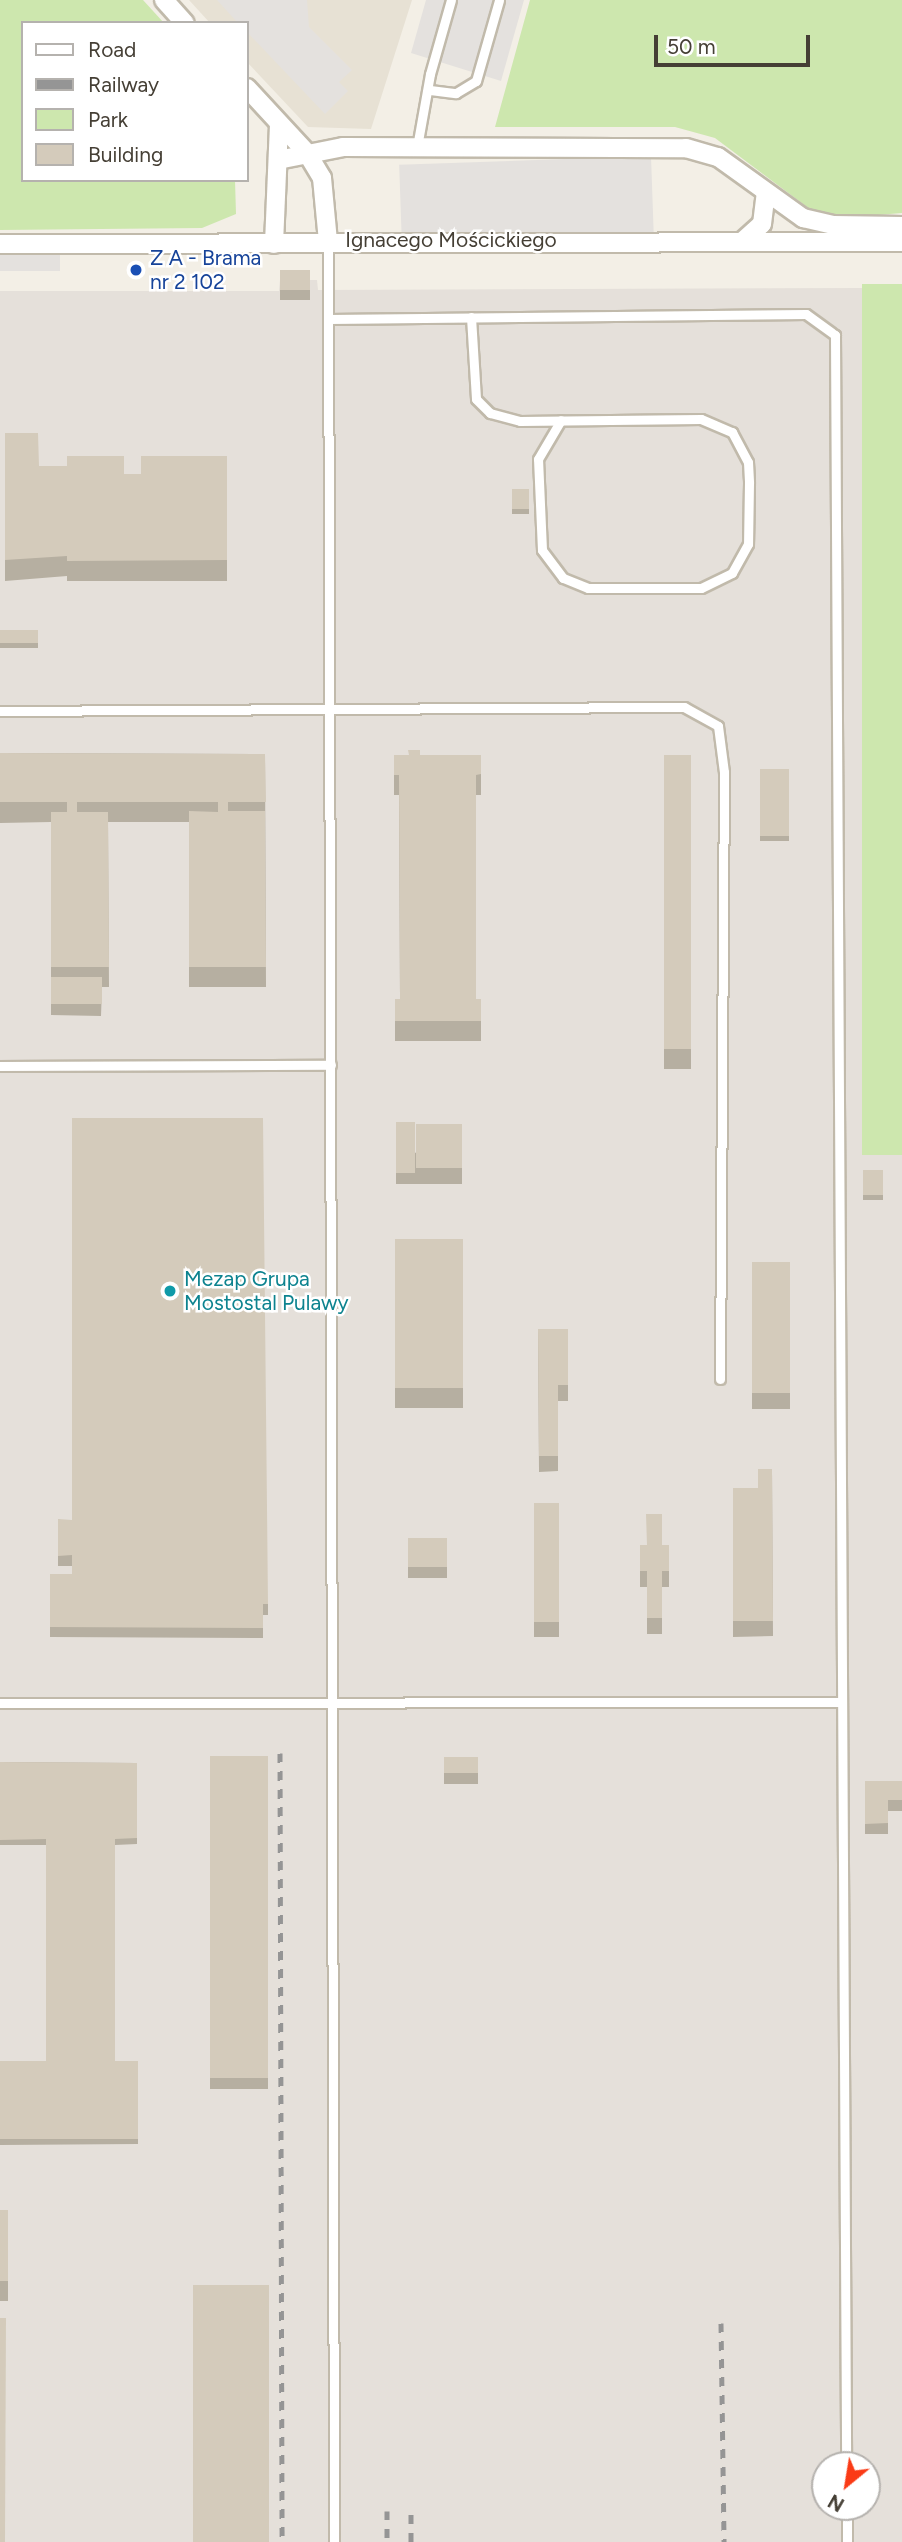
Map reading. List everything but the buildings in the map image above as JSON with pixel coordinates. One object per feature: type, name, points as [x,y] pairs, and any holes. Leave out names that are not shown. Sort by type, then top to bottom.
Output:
[{"type":"street","points":[[164,0],[184,21]]},
{"type":"street","points":[[248,89],[307,153],[322,178],[327,241]]},
{"type":"street","points":[[274,244],[279,124]]},
{"type":"street","name":"Ignacego Mościckiego","points":[[278,160],[343,147],[686,148],[718,157],[766,192],[817,223],[878,234],[902,242]]},
{"type":"street","points":[[744,240],[762,224],[766,192]]},
{"type":"street","name":"Ignacego Mościckiego","points":[[0,244],[744,240],[878,234],[902,226]]},
{"type":"lane","points":[[417,147],[430,90],[430,74],[451,0]]},
{"type":"lane","points":[[430,90],[456,93],[476,81],[499,0]]},
{"type":"lane","points":[[327,241],[334,2542]]},
{"type":"lane","points":[[329,319],[806,314],[835,335],[846,2451]]},
{"type":"lane","points":[[471,317],[476,399],[490,413],[520,421],[701,419],[732,432],[748,462],[749,483],[747,544],[732,573],[701,588],[588,588],[563,578],[542,550],[538,459],[561,421]]},
{"type":"lane","points":[[0,710],[684,707],[718,726],[724,772],[720,1378]]},
{"type":"lane","points":[[0,1066],[331,1065]]},
{"type":"lane","points":[[0,1703],[841,1702]]},
{"type":"lane","points":[[846,2521],[847,2542]]},
{"type":"shaded area","points":[[189,0],[412,0],[371,129],[308,127],[248,63],[248,21],[208,21]]},
{"type":"shaded area","points":[[217,0],[307,0],[309,27],[352,70],[339,82],[348,91],[325,114],[248,33],[248,21],[236,21]]},
{"type":"shaded area","points":[[426,0],[524,0],[501,81],[411,53]]},
{"type":"shaded area","points":[[651,156],[654,235],[402,244],[399,165]]},
{"type":"shaded area","points":[[0,255],[60,255],[60,271],[0,271]]},
{"type":"shaded area","points":[[280,280],[317,280],[318,290],[862,288],[867,1155],[902,1155],[902,2542],[0,2542],[0,291],[279,291]]},
{"type":"green space","points":[[0,0],[143,0],[162,21],[21,21],[21,182],[235,182],[236,214],[202,228],[0,230]]},
{"type":"green space","points":[[530,0],[902,0],[902,213],[841,218],[811,210],[715,138],[675,127],[495,127]]},
{"type":"green space","points":[[862,284],[902,284],[902,1155],[862,1155]]},
{"type":"railway","points":[[280,1753],[282,2542]]},
{"type":"railway","points":[[721,2323],[724,2542]]},
{"type":"railway","points":[[387,2511],[387,2542]]},
{"type":"railway","points":[[411,2512],[411,2542]]},
{"type":"place","name":"Z A - Brama nr 2 102","points":[[136,270]]},
{"type":"place","name":"Mezap Grupa Mostostal Pulawy","points":[[170,1291]]}]
